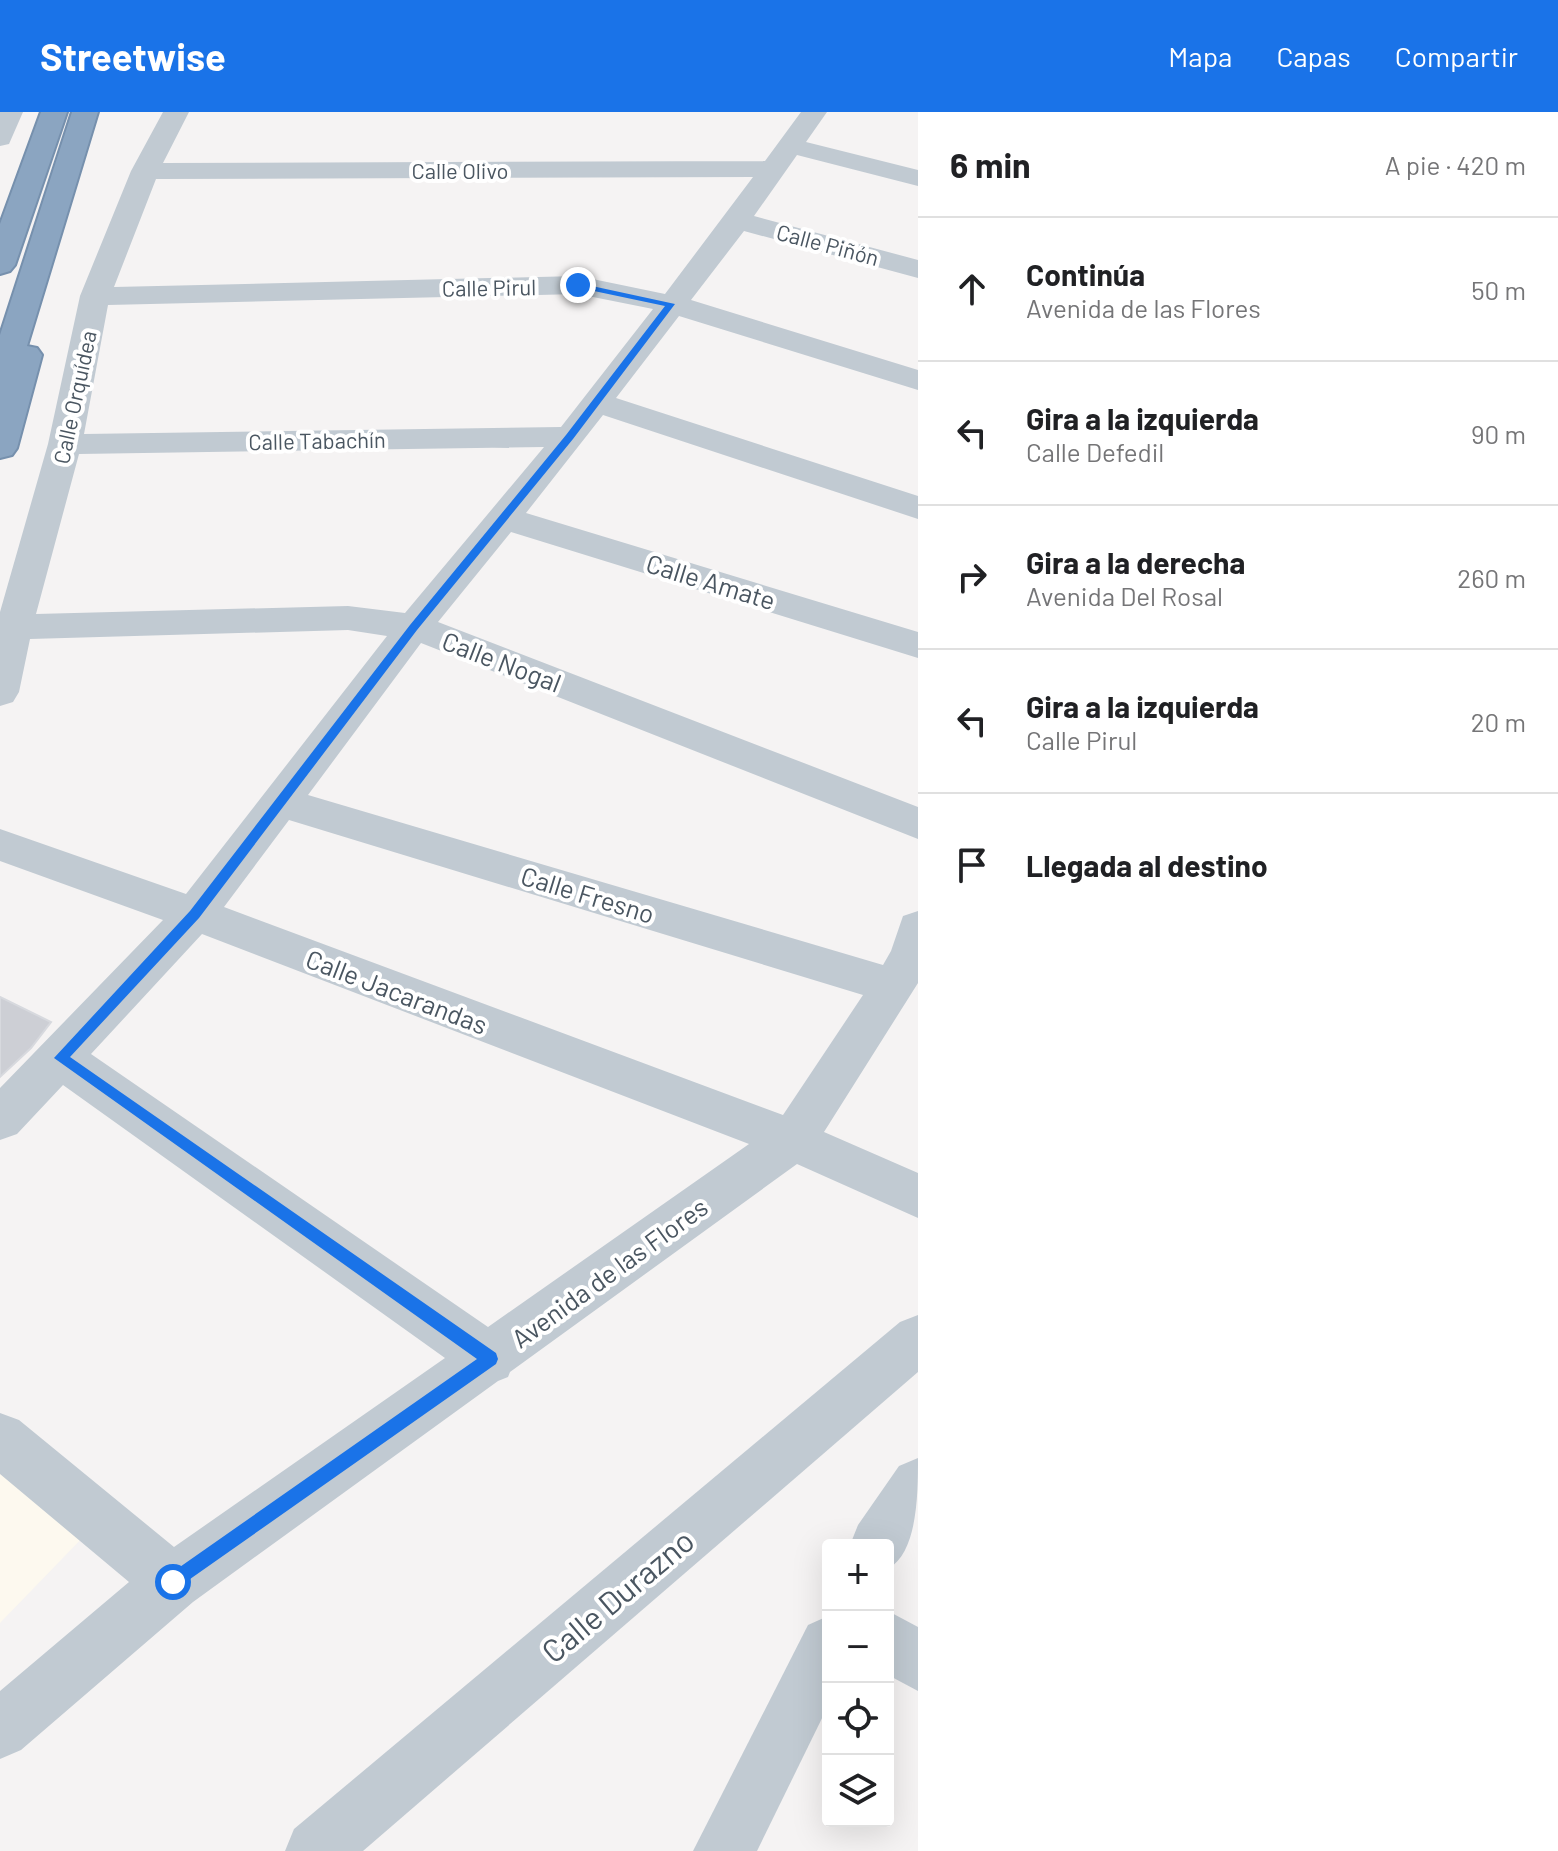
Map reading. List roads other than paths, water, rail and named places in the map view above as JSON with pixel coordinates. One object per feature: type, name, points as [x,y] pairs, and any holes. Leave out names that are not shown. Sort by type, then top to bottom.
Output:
[{"type":"highway","points":[[0,265],[4,242],[54,112]]},
{"type":"highway","points":[[0,384],[85,112]]},
{"type":"highway","points":[[0,448],[46,282],[42,243]]},
{"type":"street","points":[[0,138],[10,112]]},
{"type":"street","name":"Calle Orquídea","points":[[0,692],[14,627],[65,444],[95,296],[145,171],[176,112]]},
{"type":"street","points":[[0,1120],[195,914],[283,803],[414,627],[570,437],[784,158],[814,112]]},
{"type":"street","name":"Calle Olivo","points":[[145,171],[784,158],[918,178]]},
{"type":"street","name":"Calle Piñón","points":[[737,220],[918,269]]},
{"type":"street","name":"Calle Pirul","points":[[95,296],[578,285],[671,304],[918,380]]},
{"type":"street","points":[[595,402],[918,508]]},
{"type":"street","name":"Calle Tabachín","points":[[65,444],[570,437]]},
{"type":"street","name":"Calle Amate","points":[[504,518],[918,645]]},
{"type":"street","name":"Calle Nogal","points":[[14,627],[348,618],[414,627],[918,824]]},
{"type":"street","name":"Calle Fresno","points":[[283,803],[910,956]]},
{"type":"street","name":"Calle Jacarandas","points":[[0,845],[195,914],[793,1140],[918,1196]]},
{"type":"street","name":"Avenida de las Flores","points":[[0,1729],[173,1582],[490,1359],[793,1140],[910,956]]},
{"type":"street","points":[[61,1058],[490,1359]]},
{"type":"street","name":"Calle Durazno","points":[[316,1851],[918,1339]]},
{"type":"street","points":[[0,1439],[173,1582]]},
{"type":"street","points":[[882,1537],[918,1485]]},
{"type":"street","points":[[894,1644],[918,1662]]},
{"type":"street","points":[[724,1851],[822,1657]]}]
